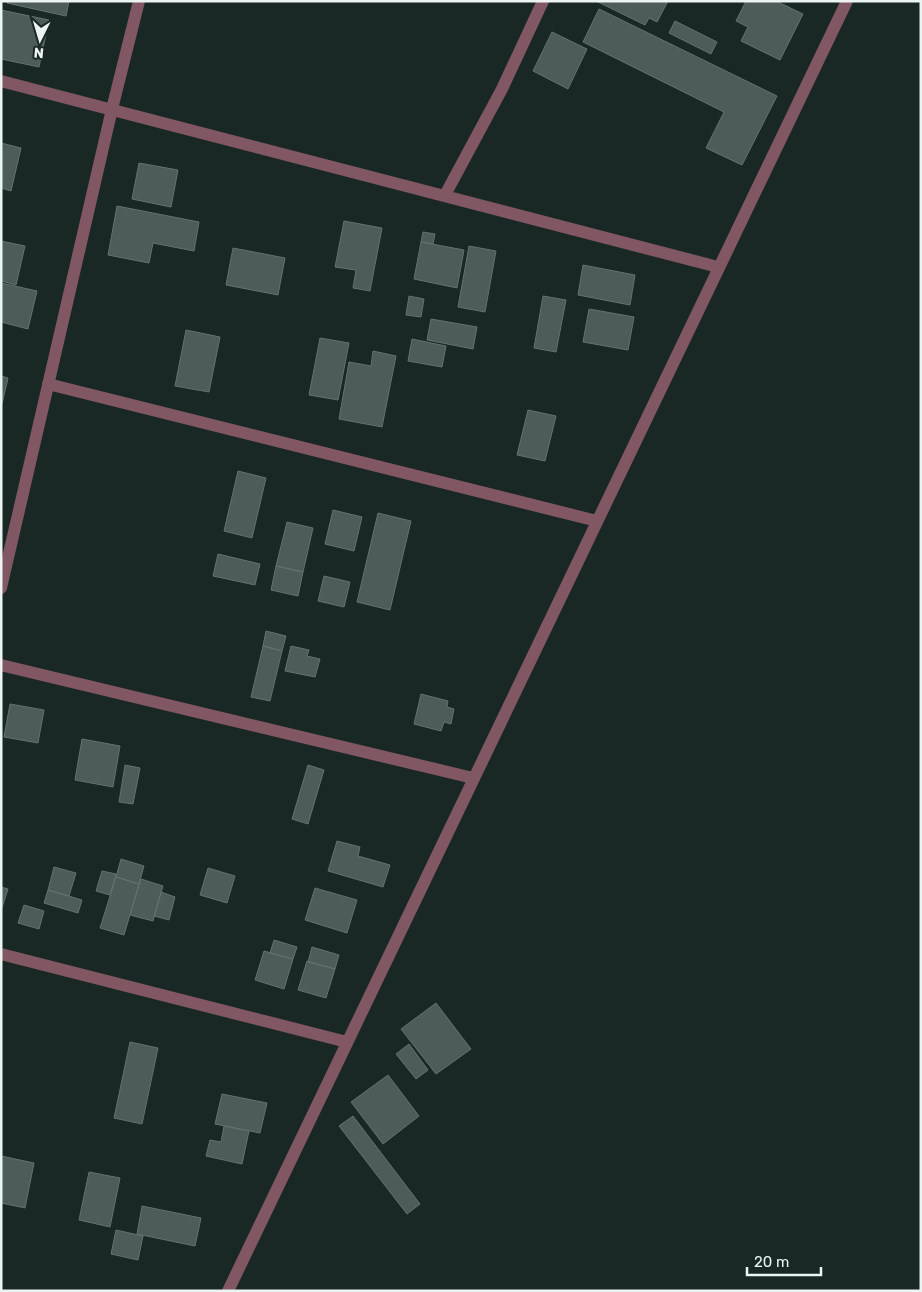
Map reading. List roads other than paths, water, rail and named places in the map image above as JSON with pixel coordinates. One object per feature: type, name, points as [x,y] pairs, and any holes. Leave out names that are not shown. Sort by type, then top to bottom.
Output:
[{"type":"street","points":[[1,588],[112,109],[139,1]]},
{"type":"street","points":[[445,195],[502,89],[544,1]]},
{"type":"street","points":[[228,1291],[847,1]]},
{"type":"street","points":[[1,81],[718,267]]},
{"type":"street","points":[[48,384],[596,521]]},
{"type":"street","points":[[1,665],[473,778]]},
{"type":"street","points":[[1,954],[347,1042]]}]
